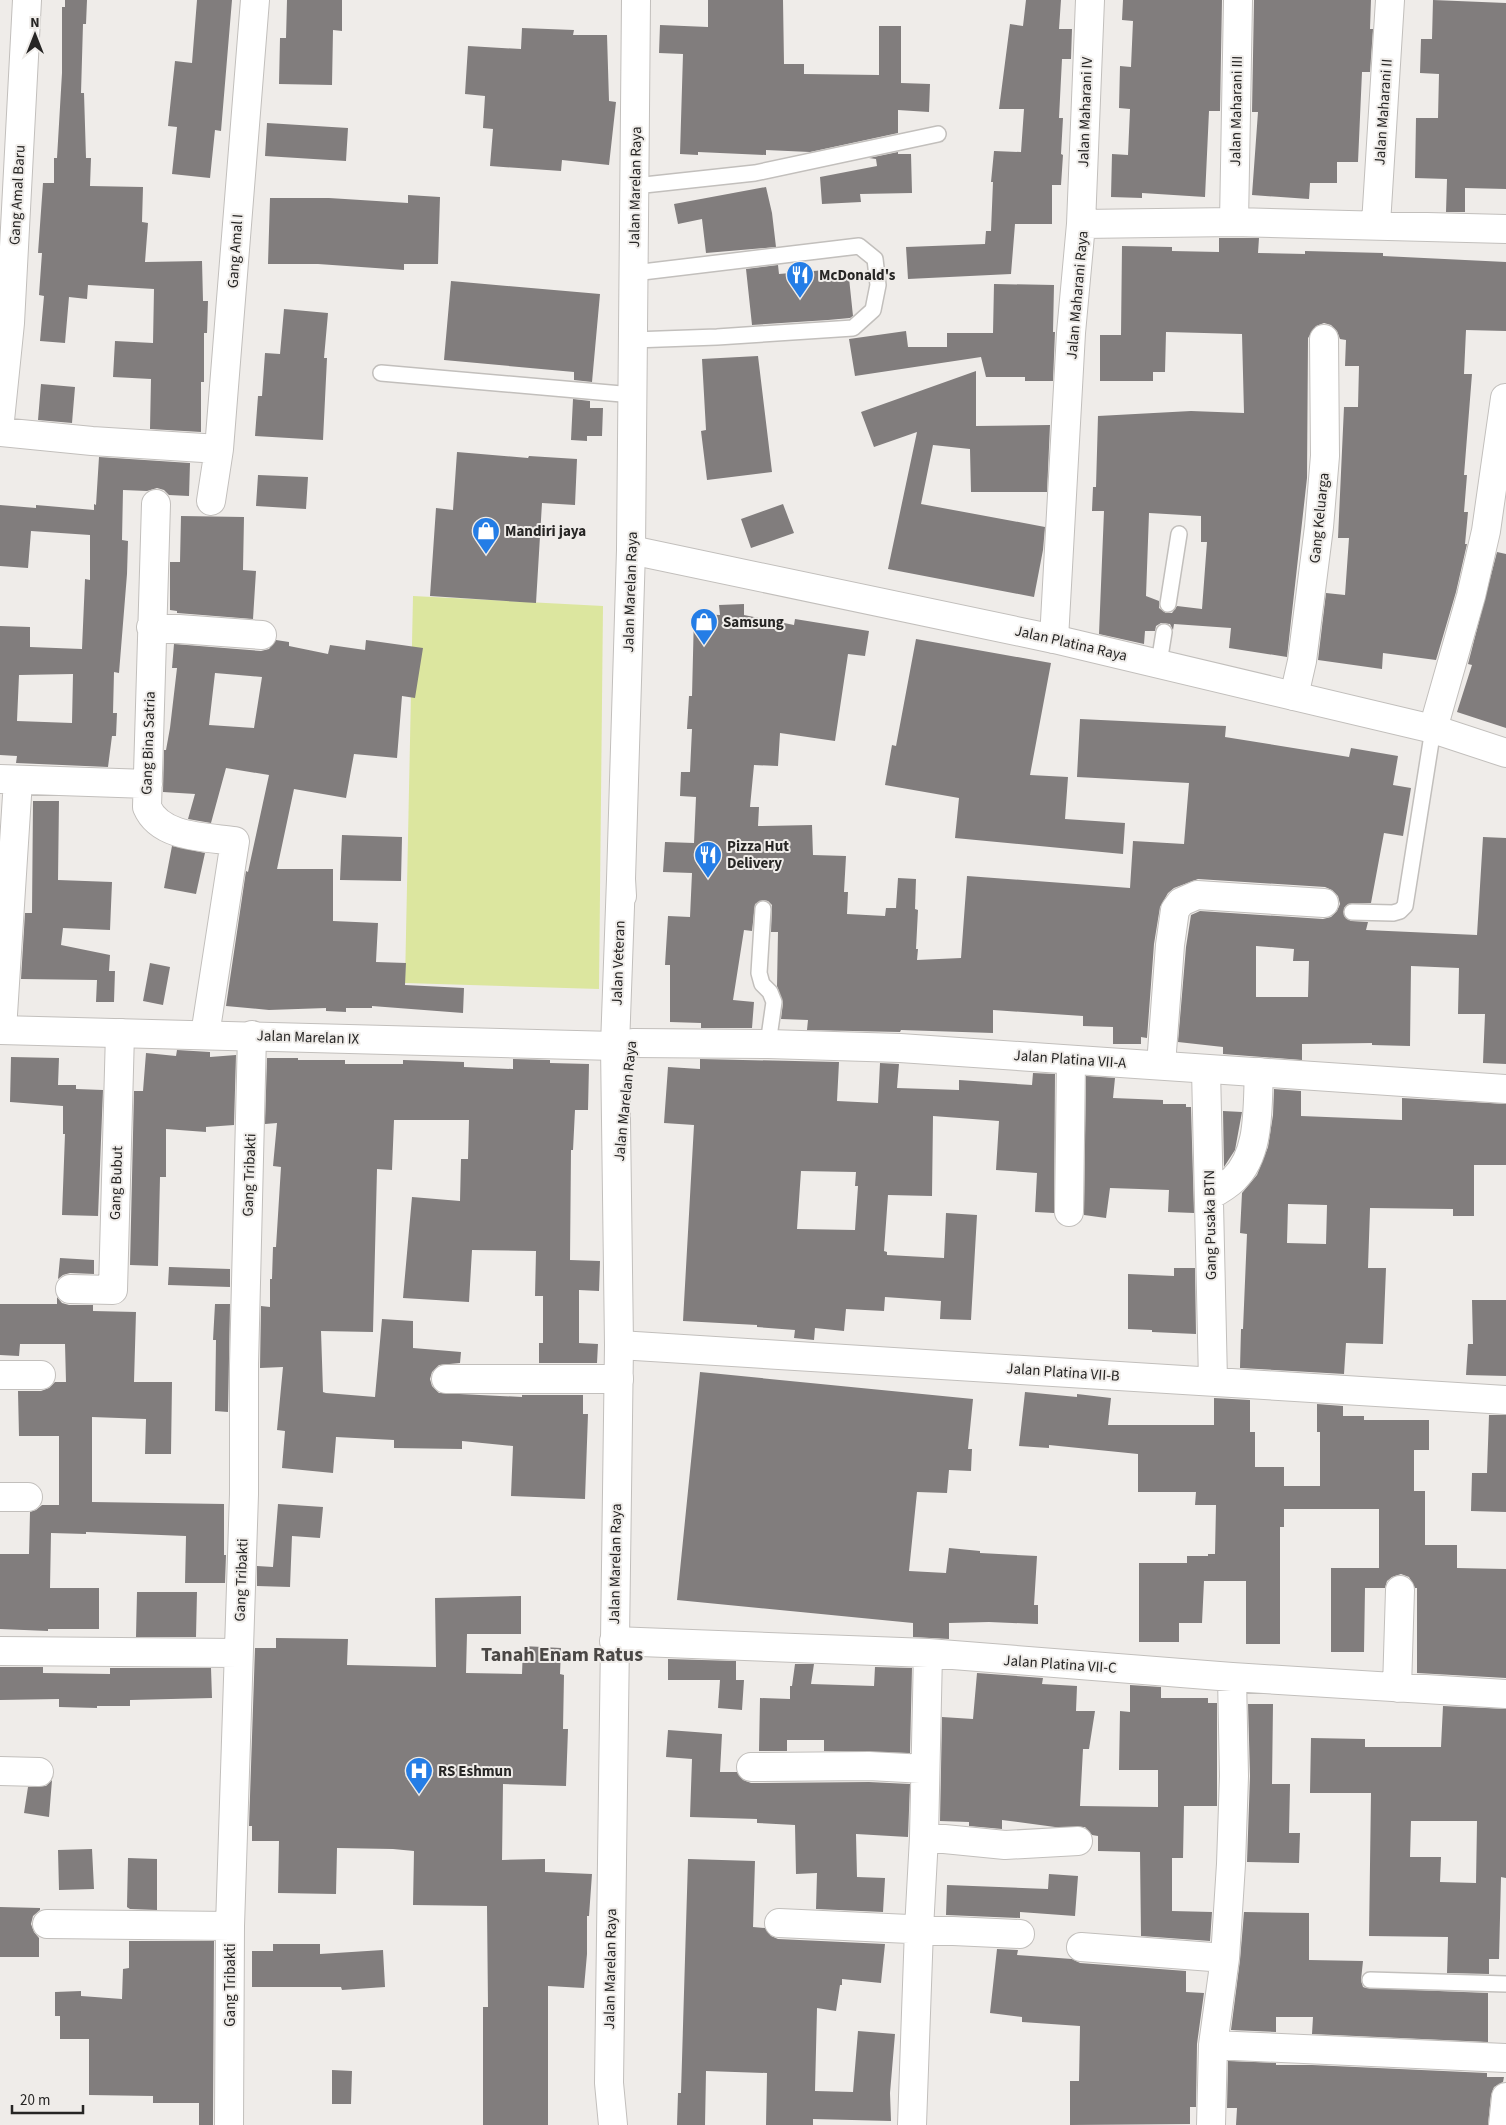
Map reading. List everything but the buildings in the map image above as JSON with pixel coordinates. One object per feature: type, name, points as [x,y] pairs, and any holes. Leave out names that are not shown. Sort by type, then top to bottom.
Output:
[{"type":"street","name":"Gang Amal Baru","points":[[0,420],[10,323],[27,0]]},
{"type":"street","name":"Gang Amal I","points":[[211,501],[219,449],[255,0]]},
{"type":"street","name":"Jalan Marelan Raya","points":[[614,2125],[609,2083],[614,1641],[620,1345],[617,1183],[624,1045],[621,879],[631,550],[636,0]]},
{"type":"street","name":"Jalan Maharani IV","points":[[1081,224],[1090,0]]},
{"type":"street","name":"Jalan Maharani III","points":[[1234,222],[1238,0]]},
{"type":"street","name":"Jalan Maharani II","points":[[1376,224],[1390,0]]},
{"type":"street","name":"Jalan Maharani Raya","points":[[1054,638],[1072,333],[1081,224],[1234,222],[1376,224],[1506,229]]},
{"type":"street","name":"Gang Keluarga","points":[[1294,696],[1302,661],[1319,527],[1325,456],[1324,339]]},
{"type":"street","points":[[1433,729],[1471,596],[1486,531],[1505,398]]},
{"type":"street","points":[[0,432],[92,441],[219,449]]},
{"type":"street","name":"Gang Bina Satria","points":[[156,504],[147,807],[151,817],[170,829],[235,841],[205,1034]]},
{"type":"street","name":"Jalan Platina Raya","points":[[631,550],[1054,638],[1433,729],[1506,753]]},
{"type":"street","points":[[152,627],[262,635]]},
{"type":"street","points":[[1,1030],[9,780],[148,784]]},
{"type":"street","points":[[1161,1066],[1170,945],[1175,910],[1181,902],[1197,895],[1324,903]]},
{"type":"street","name":"Jalan Marelan IX","points":[[1,1030],[624,1045]]},
{"type":"street","name":"Gang Bubut","points":[[70,1289],[113,1290],[120,1032]]},
{"type":"street","name":"Gang Tribakti","points":[[229,2125],[230,1926],[244,1494],[244,1365],[252,1035]]},
{"type":"street","name":"Jalan Platina VII-A","points":[[624,1045],[768,1044],[900,1048],[1506,1089]]},
{"type":"street","points":[[1070,1212],[1071,1060]]},
{"type":"street","name":"Gang Pusaka BTN","points":[[1206,1069],[1213,1381]]},
{"type":"street","points":[[1209,1196],[1234,1179],[1246,1162],[1255,1128],[1259,1072]]},
{"type":"street","name":"Jalan Platina VII-B","points":[[620,1345],[1506,1400]]},
{"type":"street","points":[[0,1375],[41,1375]]},
{"type":"street","points":[[446,1379],[619,1378]]},
{"type":"street","points":[[0,1497],[28,1497]]},
{"type":"street","points":[[1397,1688],[1400,1590]]},
{"type":"street","name":"Jalan Platina VII-C","points":[[614,1641],[928,1654],[1232,1677],[1506,1694]]},
{"type":"street","points":[[0,1651],[238,1654]]},
{"type":"street","points":[[912,2125],[924,1837],[928,1654]]},
{"type":"street","points":[[1211,2125],[1213,2046],[1225,1958],[1233,1795],[1232,1677]]},
{"type":"street","points":[[751,1766],[869,1766],[925,1769]]},
{"type":"street","points":[[0,1771],[40,1772]]},
{"type":"street","points":[[924,1837],[1005,1845],[1078,1841]]},
{"type":"street","points":[[779,1923],[1020,1934]]},
{"type":"street","points":[[48,1924],[230,1926]]},
{"type":"street","points":[[1081,1947],[1225,1958]]},
{"type":"street","points":[[1213,2046],[1506,2058]]},
{"type":"street","points":[[1503,2125],[1506,2097]]},
{"type":"lane","points":[[635,186],[755,173],[938,134]]},
{"type":"lane","points":[[633,340],[853,328],[873,310],[878,286],[874,259],[859,246],[634,273]]},
{"type":"lane","points":[[382,373],[633,395]]},
{"type":"lane","points":[[1168,604],[1179,534]]},
{"type":"lane","points":[[1159,663],[1164,632]]},
{"type":"lane","points":[[1352,912],[1393,913],[1406,906],[1433,729]]},
{"type":"lane","points":[[763,909],[759,973],[762,984],[770,992],[774,1002],[768,1044]]},
{"type":"lane","points":[[1370,1980],[1506,1984]]},
{"type":"green space","points":[[413,596],[603,606],[599,989],[405,983]]},
{"type":"place","name":"McDonald's","points":[[800,299]]},
{"type":"place","name":"Mandiri jaya","points":[[486,555]]},
{"type":"place","name":"Samsung","points":[[704,646]]},
{"type":"place","name":"Pizza Hut Delivery","points":[[708,879]]},
{"type":"place","name":"RS Eshmun","points":[[419,1795]]},
{"type":"district","name":"Tanah Enam Ratus","points":[[562,1654]]}]
